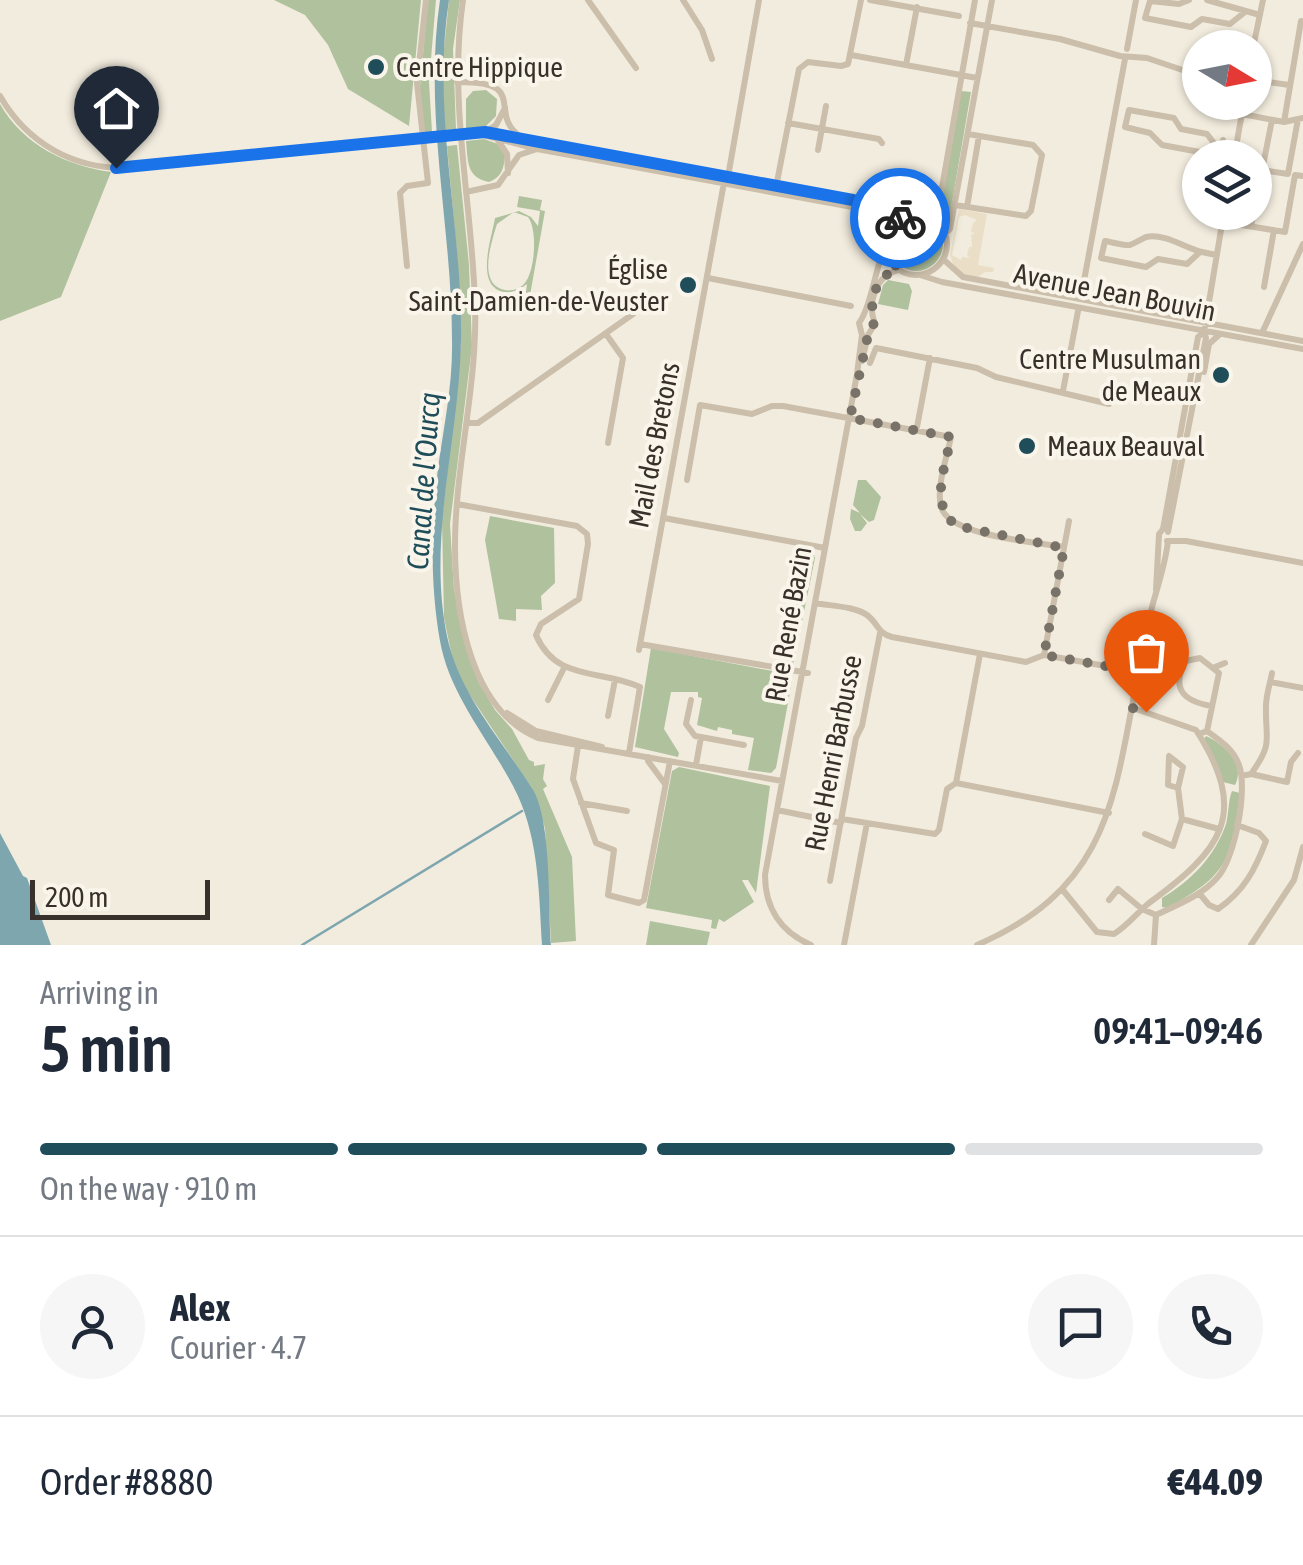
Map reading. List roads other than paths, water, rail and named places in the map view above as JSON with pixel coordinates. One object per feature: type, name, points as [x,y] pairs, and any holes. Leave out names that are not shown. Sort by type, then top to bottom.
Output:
[{"type":"street","points":[[463,0],[458,82],[460,134],[476,305],[456,562],[464,622],[479,674],[497,707],[532,735],[782,782]]},
{"type":"street","points":[[588,0],[636,68]]},
{"type":"street","points":[[729,172],[760,0]]},
{"type":"street","points":[[776,189],[801,65],[812,61],[844,66],[851,56],[861,0]]},
{"type":"street","points":[[870,0],[916,5],[960,16]]},
{"type":"street","points":[[924,215],[940,198],[974,0]]},
{"type":"street","points":[[886,242],[888,256],[899,269],[920,275],[930,272],[943,259],[992,0]]},
{"type":"street","points":[[1127,49],[1136,0]]},
{"type":"street","points":[[1188,0],[1179,4],[1150,0],[1145,18],[1191,27],[1202,19],[1230,24],[1245,12]]},
{"type":"street","points":[[1207,0],[1260,15]]},
{"type":"street","points":[[1257,30],[1263,0]]},
{"type":"street","points":[[407,266],[400,192],[408,186],[428,183],[417,84],[425,4]]},
{"type":"street","points":[[685,4],[702,30],[712,59]]},
{"type":"street","points":[[906,66],[916,5]]},
{"type":"street","points":[[1284,122],[1301,21]]},
{"type":"street","points":[[970,23],[1126,57],[1137,56],[1182,70]]},
{"type":"street","points":[[851,56],[977,78]]},
{"type":"street","points":[[1081,297],[1125,59]]},
{"type":"street","points":[[458,82],[489,84],[502,95],[510,127],[523,139]]},
{"type":"street","points":[[1272,83],[1289,86]]},
{"type":"street","points":[[0,96],[21,125],[50,148],[104,168],[479,134],[523,139],[870,211],[882,219],[889,231]]},
{"type":"street","points":[[479,134],[500,119],[505,106]]},
{"type":"street","points":[[818,150],[826,106]]},
{"type":"street","points":[[1129,110],[1174,118],[1181,130],[1207,134],[1220,151],[1212,149],[1206,154],[1162,146],[1150,133],[1125,128],[1129,110]]},
{"type":"street","points":[[1268,140],[1272,120],[1301,119],[1288,174],[1272,172]]},
{"type":"street","points":[[788,123],[879,139],[882,143]]},
{"type":"street","points":[[479,134],[536,149],[902,210],[934,219],[945,234]]},
{"type":"street","points":[[954,204],[1029,215],[1042,155],[1033,146],[968,134]]},
{"type":"street","points":[[967,207],[979,136]]},
{"type":"street","points":[[496,138],[507,154],[508,174]]},
{"type":"street","points":[[466,192],[498,185],[519,155],[536,149]]},
{"type":"street","points":[[1264,287],[1274,230],[1285,232],[1299,176]]},
{"type":"street","name":"Mail des Bretons","points":[[722,188],[640,647],[805,672]]},
{"type":"street","points":[[899,269],[878,282],[868,317],[859,323],[866,331],[874,324],[868,317],[874,273],[889,231],[908,214]]},
{"type":"street","points":[[1166,536],[1206,338],[1205,322],[1221,230]]},
{"type":"street","points":[[1200,252],[1187,264],[1158,259],[1146,266],[1102,258],[1105,241],[1130,245],[1147,236],[1216,255]]},
{"type":"street","points":[[1262,333],[1303,244]]},
{"type":"street","name":"Avenue Jean Bouvin","points":[[943,259],[962,278],[1303,341]]},
{"type":"street","name":"Avenue Jean Bouvin","points":[[920,275],[1303,350]]},
{"type":"street","points":[[708,278],[851,306]]},
{"type":"street","points":[[1063,391],[1078,310]]},
{"type":"street","points":[[468,423],[478,423],[633,314]]},
{"type":"street","name":"Rue René Bazin","points":[[811,945],[791,934],[775,917],[765,882],[866,331]]},
{"type":"street","points":[[977,945],[1015,926],[1062,890],[1091,852],[1110,814],[1156,591],[1198,336],[1204,332]]},
{"type":"street","points":[[606,334],[623,358],[608,442]]},
{"type":"street","points":[[1192,409],[1209,344],[1220,334]]},
{"type":"street","points":[[870,363],[876,348],[977,368],[996,377],[1109,404]]},
{"type":"street","points":[[917,427],[930,358]]},
{"type":"street","points":[[687,480],[700,405],[752,414],[783,406],[850,418],[951,437],[940,503],[944,514],[957,526],[1064,548]]},
{"type":"street","points":[[458,504],[577,526],[585,531],[588,544],[578,598],[541,624],[536,638],[551,659],[564,668],[637,684],[641,689],[629,753]]},
{"type":"street","points":[[664,518],[825,548]]},
{"type":"street","points":[[1044,655],[1068,521]]},
{"type":"street","points":[[1166,536],[1303,563]]},
{"type":"street","points":[[815,603],[866,614],[880,634],[1026,662],[1044,655],[1139,672]]},
{"type":"street","name":"Rue Henri Barbusse","points":[[830,881],[880,634]]},
{"type":"street","points":[[956,783],[980,654]]},
{"type":"street","points":[[1101,934],[1117,932],[1194,869],[1219,830],[1225,813],[1225,788],[1203,733],[1211,706],[1219,673],[1200,658],[1186,662],[1181,691],[1187,699],[1211,706]]},
{"type":"street","points":[[1215,667],[1225,663]]},
{"type":"street","points":[[548,700],[564,668]]},
{"type":"street","points":[[1252,774],[1262,760],[1269,738],[1266,706],[1271,678],[1303,688]]},
{"type":"street","points":[[608,716],[615,680]]},
{"type":"street","points":[[690,700],[686,724],[695,736],[744,745]]},
{"type":"street","points":[[497,707],[536,731],[594,743],[608,750]]},
{"type":"street","points":[[1132,708],[1190,726],[1228,746],[1242,776],[1236,825],[1225,867],[1199,893],[1156,915]]},
{"type":"street","points":[[696,765],[701,737]]},
{"type":"street","points":[[578,746],[573,778],[581,803],[596,842],[614,850],[608,894],[640,902],[644,900],[670,761]]},
{"type":"street","points":[[1242,776],[1252,774],[1287,782],[1291,762],[1298,753]]},
{"type":"street","points":[[1145,834],[1172,846],[1182,819],[1178,788],[1183,767],[1168,756],[1168,785],[1178,788]]},
{"type":"street","points":[[648,757],[666,784]]},
{"type":"street","points":[[777,810],[931,835],[940,830],[947,789],[956,783],[1110,814]]},
{"type":"street","points":[[1225,788],[1242,786]]},
{"type":"street","points":[[581,803],[626,811]]},
{"type":"street","points":[[1182,819],[1219,830]]},
{"type":"street","points":[[844,945],[867,824]]},
{"type":"street","points":[[1199,893],[1208,906],[1218,909],[1237,896],[1254,869],[1266,841],[1259,833],[1236,825]]},
{"type":"street","points":[[1251,945],[1294,880],[1303,847]]},
{"type":"street","points":[[1062,890],[1101,934]]},
{"type":"street","points":[[1109,900],[1118,890],[1156,915]]},
{"type":"street","points":[[1154,945],[1156,915]]},
{"type":"street","points":[[1095,945],[1101,934]]},
{"type":"water","points":[[440,0],[449,0],[444,43],[445,128],[461,341],[442,525],[442,599],[447,636],[461,677],[538,802],[546,841],[551,945],[542,945],[537,869],[525,814],[453,682],[437,620],[434,511],[452,356],[451,297],[436,127]]},
{"type":"water","points":[[0,833],[27,878],[51,945],[0,945]]},
{"type":"waterway","points":[[302,945],[522,811]]},
{"type":"place","name":"Centre Hippique","points":[[376,67]]},
{"type":"place","name":"Église Saint-Damien-de-Veuster","points":[[688,285]]},
{"type":"place","name":"Centre Musulman de Meaux","points":[[1221,375]]},
{"type":"place","name":"Meaux Beauval","points":[[1027,446]]},
{"type":"water label","name":"Canal de l'Ourcq","points":[[423,481]]}]
